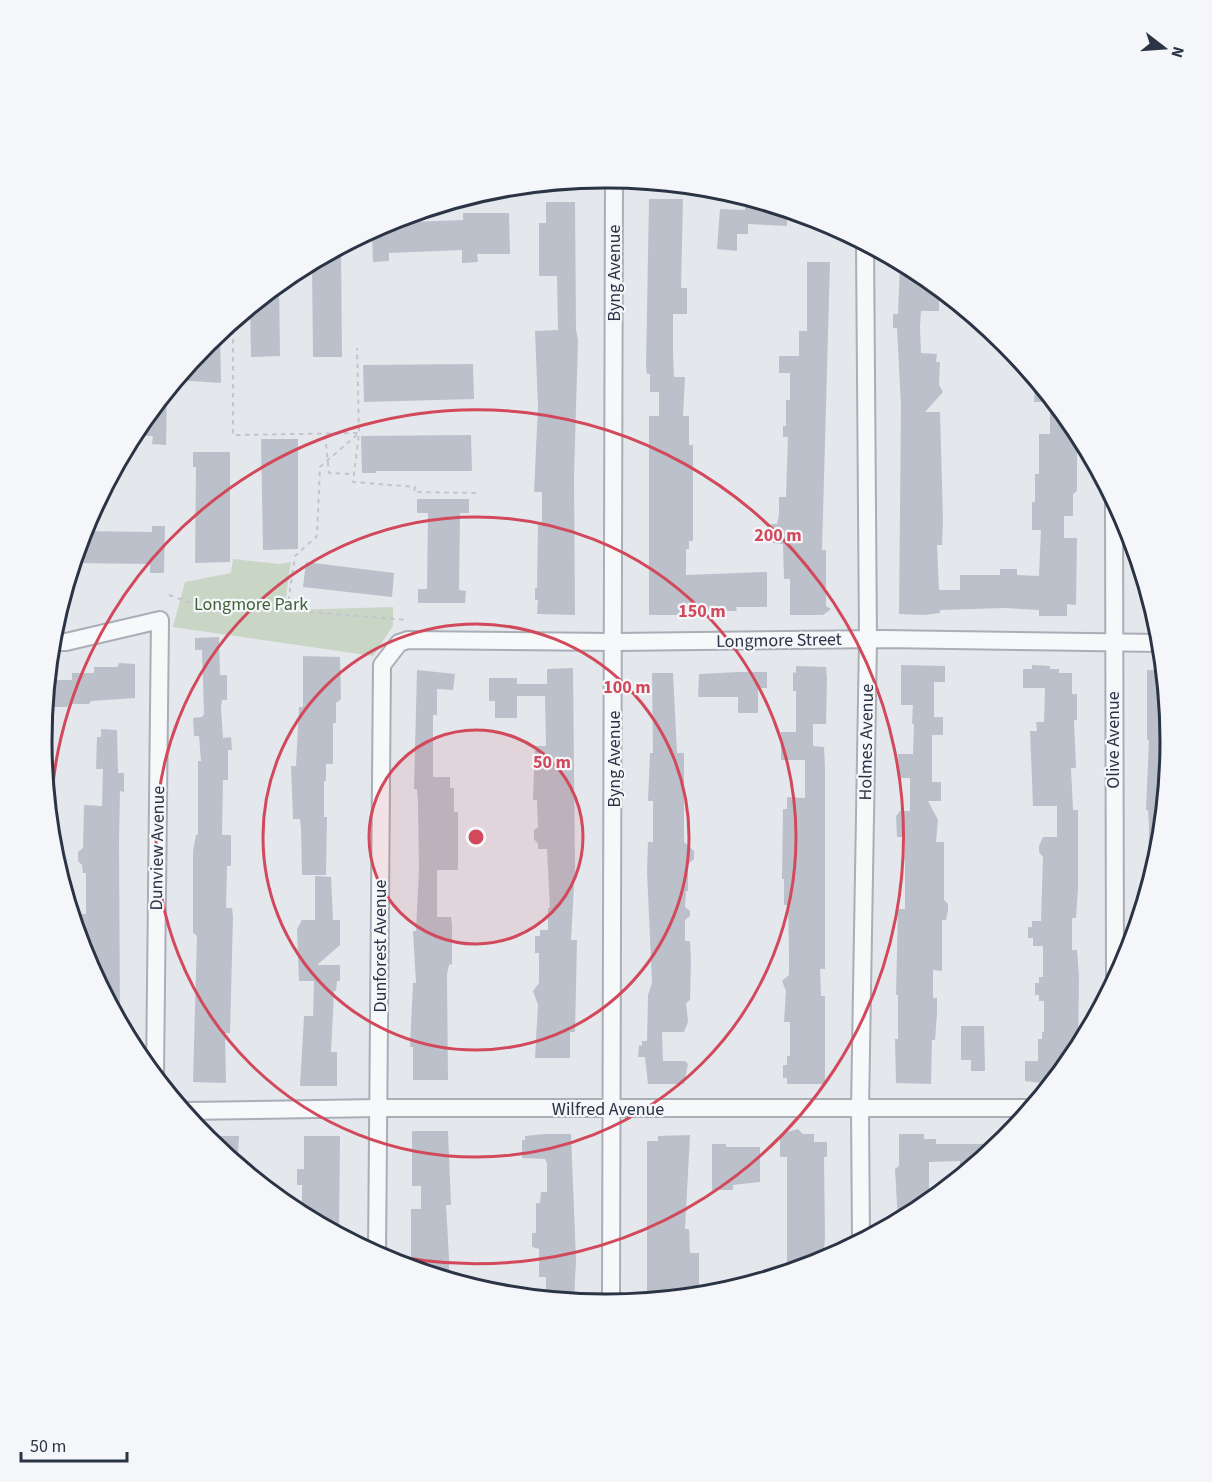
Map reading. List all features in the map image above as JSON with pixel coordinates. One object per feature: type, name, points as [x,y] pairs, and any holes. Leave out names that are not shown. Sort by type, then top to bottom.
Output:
[{"type":"street","name":"Byng Avenue","points":[[611,1294],[614,188]]},
{"type":"street","name":"Holmes Avenue","points":[[861,1232],[860,1109],[868,640],[865,252]]},
{"type":"street","name":"Olive Avenue","points":[[1114,522],[1115,958]]},
{"type":"street","name":"Dunview Avenue","points":[[62,642],[160,620],[155,1062]]},
{"type":"street","name":"Longmore Street","points":[[399,643],[408,640],[614,642],[868,640],[1151,643]]},
{"type":"street","name":"Dunforest Avenue","points":[[377,1244],[382,665],[399,643]]},
{"type":"street","name":"Wilfred Avenue","points":[[195,1111],[378,1108],[1021,1107]]},
{"type":"path","points":[[233,333],[234,435],[359,433]]},
{"type":"path","points":[[357,348],[359,433],[353,482],[415,487],[414,492],[476,493]]},
{"type":"path","points":[[287,610],[295,556],[317,536],[320,467],[359,433]]},
{"type":"path","points":[[325,434],[329,472],[354,474]]},
{"type":"path","points":[[169,595],[213,611],[236,606],[408,620]]},
{"type":"green space","name":"Longmore Park","points":[[233,559],[279,564],[291,562],[285,603],[288,610],[393,607],[393,626],[373,656],[173,627],[185,582],[231,573]]},
{"type":"building","points":[[649,199],[683,199],[681,288],[687,288],[687,314],[673,314],[673,353],[674,377],[685,377],[683,416],[689,416],[689,445],[693,445],[693,541],[689,541],[689,549],[686,549],[686,575],[767,572],[767,607],[736,607],[737,611],[686,611],[686,615],[649,615],[649,416],[659,416],[659,392],[650,392],[650,374],[647,374],[646,366]]},
{"type":"building","points":[[546,202],[575,202],[578,340],[574,476],[575,615],[537,614],[538,600],[535,600],[538,524],[542,524],[542,492],[534,492],[538,406],[535,331],[558,330],[557,276],[539,276],[539,223],[546,223]]},
{"type":"building","points":[[745,206],[787,218],[787,226],[748,224],[748,234],[737,234],[737,251],[717,249],[720,209],[745,210]]},
{"type":"building","points":[[463,213],[509,213],[510,254],[477,254],[478,262],[462,263],[462,250],[389,253],[389,261],[373,262],[372,240],[415,222],[463,220]]},
{"type":"building","points":[[341,256],[342,357],[313,357],[312,272]]},
{"type":"building","points":[[807,262],[830,262],[822,550],[826,550],[826,606],[831,609],[823,615],[790,615],[790,579],[784,579],[783,544],[773,543],[771,535],[771,524],[777,524],[779,515],[779,497],[786,497],[788,437],[783,437],[783,426],[786,426],[786,400],[790,400],[790,373],[779,373],[779,356],[799,356],[799,331],[807,331]]},
{"type":"building","points":[[900,272],[939,299],[939,311],[921,311],[920,327],[921,353],[937,354],[936,362],[940,362],[939,385],[943,392],[925,412],[940,412],[943,520],[942,545],[937,545],[939,590],[960,590],[960,575],[1000,575],[1000,569],[1017,569],[1017,575],[1039,576],[1041,530],[1032,530],[1032,502],[1035,502],[1035,474],[1039,474],[1039,434],[1050,434],[1050,411],[1077,451],[1077,491],[1073,494],[1073,516],[1064,516],[1064,538],[1077,538],[1076,605],[1067,604],[1067,616],[1039,616],[1039,610],[1005,608],[940,610],[940,613],[924,615],[899,614],[901,406],[897,328],[893,328],[893,314],[898,314]]},
{"type":"building","points":[[279,295],[280,356],[251,357],[250,317]]},
{"type":"building","points":[[220,345],[221,383],[186,381]]},
{"type":"building","points":[[473,364],[474,399],[364,402],[363,365]]},
{"type":"building","points":[[1034,391],[1043,402],[1034,402]]},
{"type":"building","points":[[167,404],[166,445],[152,444],[153,436],[144,436]]},
{"type":"building","points":[[471,435],[472,471],[362,473],[361,436]]},
{"type":"building","points":[[261,439],[298,439],[298,549],[263,550]]},
{"type":"building","points":[[193,452],[230,452],[230,562],[195,563],[196,467],[193,467]]},
{"type":"building","points":[[417,499],[469,499],[469,513],[460,513],[459,590],[466,591],[465,603],[418,603],[418,589],[427,589],[428,513],[417,513]]},
{"type":"building","points":[[152,526],[165,526],[164,573],[150,573],[150,564],[82,563],[94,531],[152,532]]},
{"type":"building","points":[[306,562],[394,573],[392,597],[303,587]]},
{"type":"building","points":[[219,637],[220,675],[227,675],[227,700],[222,700],[221,707],[223,738],[231,737],[232,750],[228,750],[228,780],[223,780],[222,835],[231,835],[231,866],[227,866],[226,908],[232,908],[233,917],[230,1033],[225,1033],[226,1083],[193,1082],[197,936],[193,933],[193,851],[196,835],[198,835],[198,761],[201,761],[199,736],[194,736],[193,718],[202,717],[204,714],[202,650],[195,650],[195,638]]},
{"type":"building","points":[[303,656],[340,657],[341,699],[336,703],[336,723],[333,723],[333,764],[326,764],[326,781],[324,781],[324,817],[327,817],[326,875],[302,875],[300,819],[293,819],[291,766],[296,766],[299,707],[303,707]]},
{"type":"building","points":[[119,663],[135,664],[135,698],[91,701],[89,704],[54,707],[56,680],[72,680],[72,673],[94,673],[94,667],[117,667]]},
{"type":"building","points":[[901,665],[945,666],[945,682],[934,682],[934,717],[943,717],[943,735],[932,735],[932,782],[941,782],[941,801],[928,801],[938,820],[936,842],[944,842],[944,900],[948,904],[946,920],[942,920],[942,971],[933,970],[933,998],[937,998],[937,1014],[935,1040],[932,1040],[931,1084],[896,1083],[898,909],[905,909],[905,837],[897,837],[896,816],[900,811],[910,811],[910,778],[899,778],[898,754],[913,754],[914,724],[912,724],[913,705],[901,705]]},
{"type":"building","points":[[1032,665],[1050,666],[1050,669],[1059,669],[1059,673],[1072,673],[1072,694],[1077,694],[1077,720],[1074,720],[1076,768],[1071,768],[1073,810],[1078,810],[1078,889],[1076,918],[1072,918],[1072,950],[1077,950],[1078,1029],[1041,1083],[1025,1081],[1025,1061],[1038,1061],[1038,1039],[1042,1039],[1042,1032],[1044,1032],[1044,1001],[1039,1001],[1039,995],[1035,995],[1035,983],[1039,983],[1039,977],[1043,977],[1043,946],[1033,946],[1033,938],[1028,938],[1028,927],[1032,927],[1032,921],[1041,921],[1043,857],[1039,852],[1039,846],[1043,837],[1057,837],[1057,806],[1033,806],[1030,731],[1037,731],[1036,722],[1044,722],[1045,688],[1023,688],[1023,669],[1032,669]]},
{"type":"building","points":[[796,666],[826,667],[827,679],[826,724],[813,724],[813,746],[824,747],[825,767],[825,969],[820,969],[821,996],[825,996],[825,1084],[787,1084],[787,1078],[783,1078],[783,1065],[787,1065],[787,1056],[790,1056],[790,1022],[784,1022],[786,991],[782,981],[789,975],[788,905],[784,905],[784,879],[782,879],[783,809],[787,809],[787,797],[805,798],[805,760],[781,760],[781,732],[796,732],[796,691],[793,691],[793,672],[796,673]]},
{"type":"building","points":[[573,668],[575,869],[571,940],[577,940],[575,1032],[570,1032],[570,1058],[535,1058],[538,1005],[533,991],[539,983],[539,953],[535,953],[535,936],[540,936],[540,930],[548,930],[548,908],[550,908],[547,849],[538,849],[538,844],[534,839],[534,830],[538,827],[537,800],[533,800],[535,746],[546,746],[545,696],[517,696],[517,718],[495,718],[495,701],[489,701],[489,678],[517,678],[517,684],[547,684],[547,669]]},
{"type":"building","points":[[417,670],[455,674],[453,690],[437,689],[437,715],[433,715],[433,777],[450,777],[450,788],[454,788],[454,812],[458,812],[458,870],[437,870],[437,917],[451,917],[452,926],[452,964],[449,965],[447,975],[448,1080],[413,1080],[413,1047],[410,1047],[413,983],[416,983],[413,931],[416,931],[419,870],[418,804],[417,789],[414,789]]},
{"type":"building","points":[[1147,670],[1155,670],[1160,741],[1155,813],[1149,851],[1148,810],[1146,810],[1149,740],[1147,740]]},
{"type":"building","points":[[767,672],[767,688],[758,688],[758,713],[738,713],[738,697],[698,697],[699,674]]},
{"type":"building","points":[[652,673],[673,673],[677,753],[684,753],[684,842],[694,851],[694,859],[688,864],[688,891],[686,891],[685,907],[690,911],[690,916],[685,920],[685,941],[690,941],[691,961],[690,1000],[686,1003],[688,1022],[684,1032],[662,1032],[663,1061],[685,1061],[688,1064],[684,1084],[648,1084],[645,1057],[638,1057],[639,1045],[642,1046],[642,1041],[647,1041],[648,995],[652,983],[647,871],[648,842],[653,842],[653,801],[648,801],[650,753],[653,753]]},
{"type":"building","points":[[101,729],[117,730],[118,773],[124,773],[124,792],[120,791],[119,842],[120,1005],[95,953],[80,914],[86,914],[86,873],[83,873],[82,865],[78,861],[78,852],[83,848],[84,805],[102,806],[103,769],[96,769],[97,737],[101,737]]},
{"type":"building","points":[[315,876],[331,877],[333,920],[340,920],[340,945],[317,965],[340,965],[340,981],[337,981],[336,991],[334,991],[331,1052],[337,1052],[337,1086],[300,1086],[304,1016],[313,1016],[314,981],[299,981],[297,929],[302,920],[315,920]]},
{"type":"building","points":[[961,1026],[984,1026],[985,1071],[971,1071],[971,1060],[961,1060]]},
{"type":"building","points":[[798,1129],[803,1134],[814,1134],[814,1142],[827,1142],[827,1157],[824,1157],[824,1249],[787,1264],[787,1157],[780,1157],[780,1134]]},
{"type":"building","points":[[412,1131],[448,1131],[451,1205],[446,1205],[449,1271],[411,1258],[411,1209],[421,1209],[421,1186],[412,1186]]},
{"type":"building","points":[[571,1134],[576,1260],[574,1293],[546,1291],[546,1277],[539,1277],[539,1249],[532,1247],[532,1233],[536,1233],[536,1203],[540,1203],[541,1192],[547,1192],[547,1163],[545,1159],[522,1158],[522,1140],[525,1140],[525,1136]]},
{"type":"building","points":[[899,1134],[924,1134],[924,1139],[936,1139],[936,1144],[985,1144],[960,1166],[960,1161],[929,1162],[929,1190],[897,1211],[895,1169],[899,1166]]},
{"type":"building","points":[[690,1135],[685,1229],[689,1229],[690,1253],[699,1253],[699,1286],[647,1293],[647,1141],[658,1141],[658,1136]]},
{"type":"building","points":[[219,1136],[239,1136],[237,1153]]},
{"type":"building","points":[[304,1136],[340,1136],[339,1225],[302,1203],[302,1185],[297,1185],[297,1169],[304,1169]]},
{"type":"building","points":[[712,1144],[726,1144],[726,1147],[760,1147],[760,1182],[733,1185],[733,1190],[712,1190]]}]
